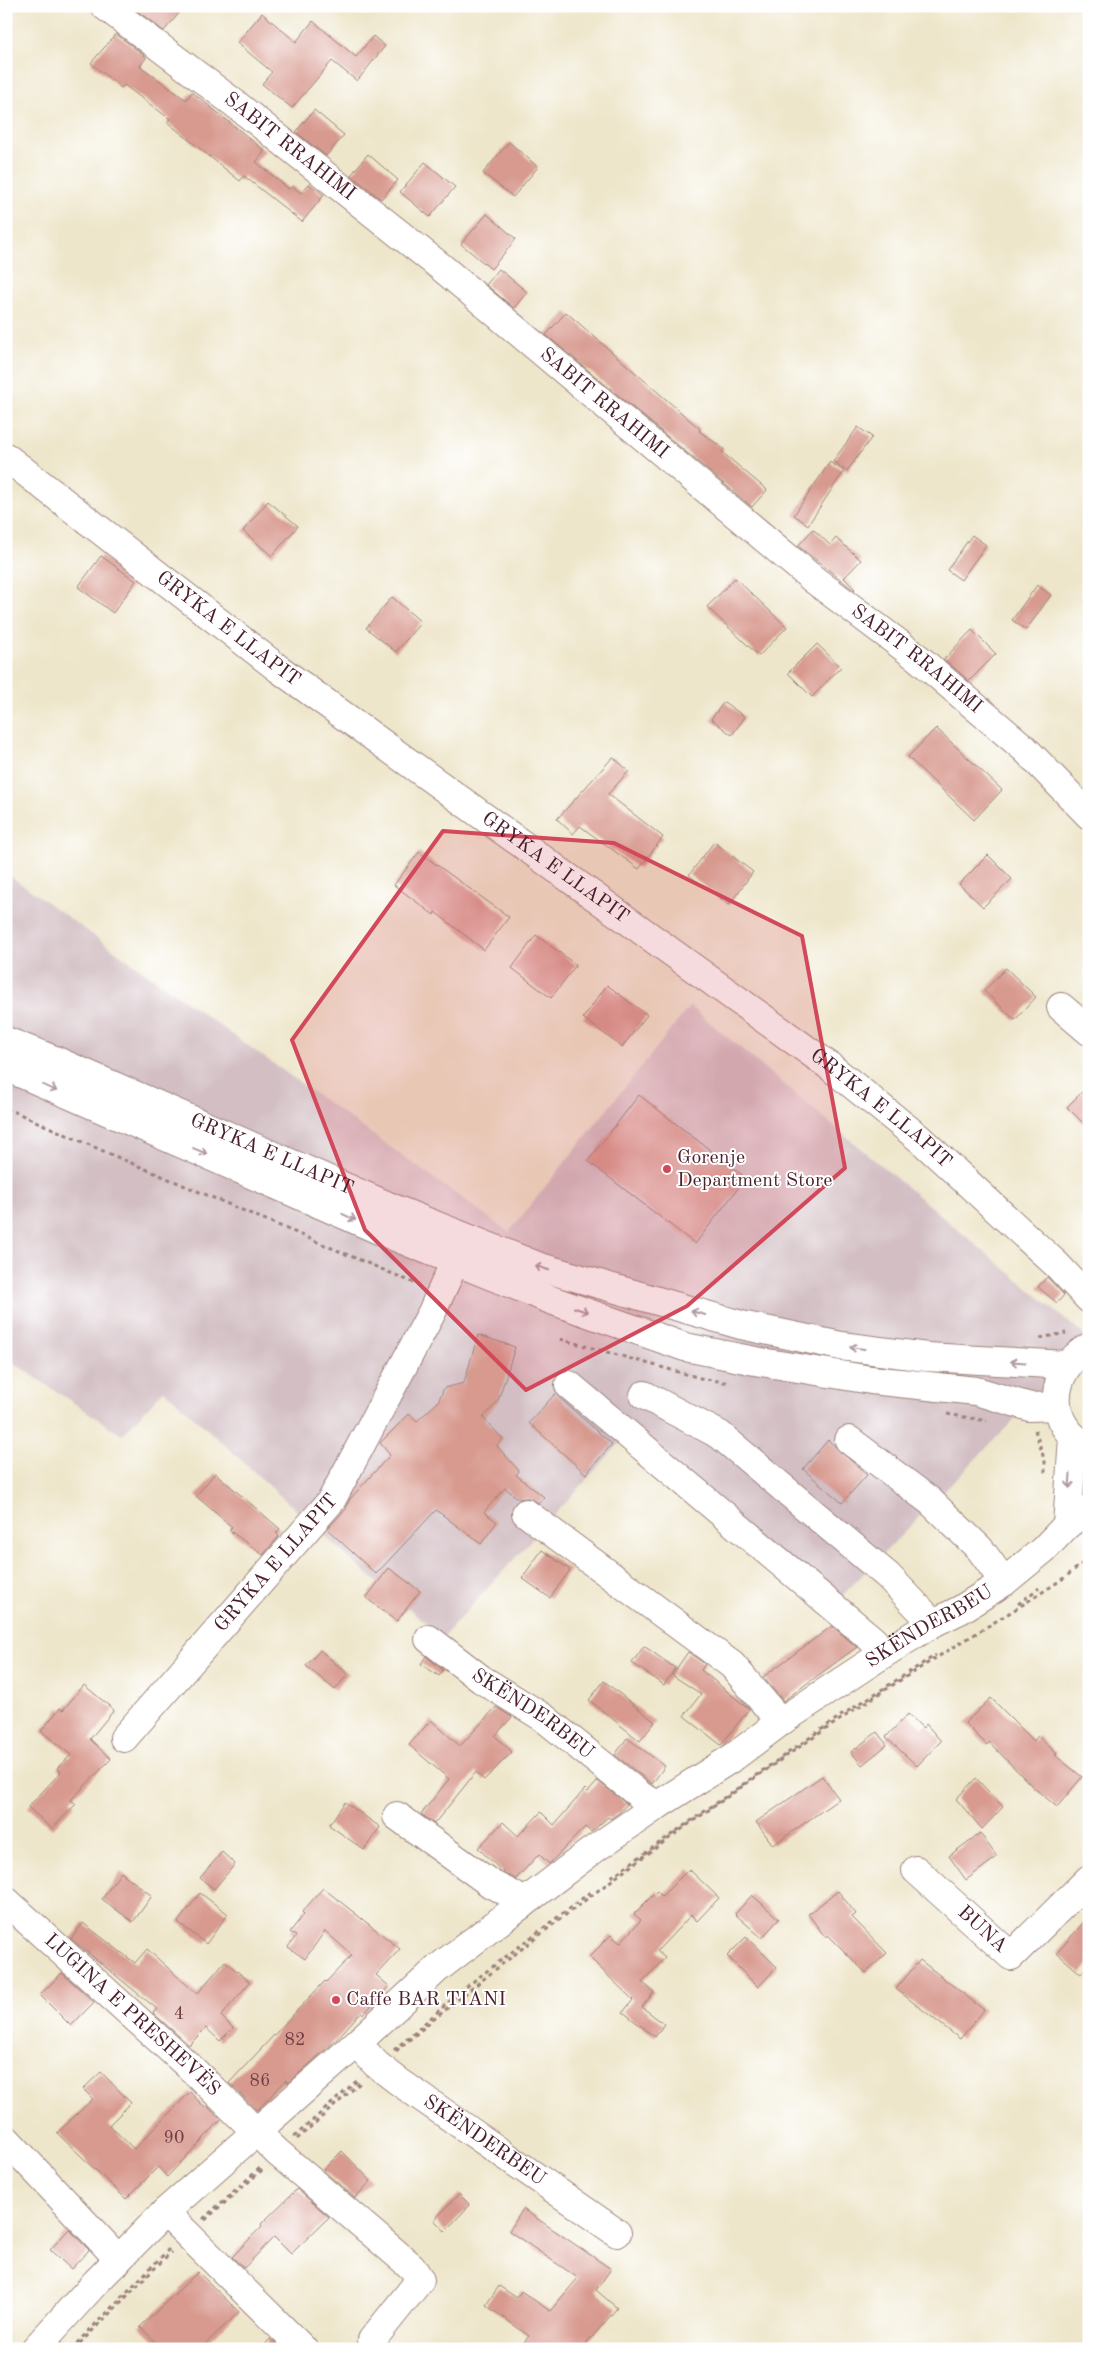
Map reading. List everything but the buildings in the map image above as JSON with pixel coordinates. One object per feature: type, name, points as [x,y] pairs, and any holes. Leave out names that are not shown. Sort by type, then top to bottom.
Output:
[{"type":"street","name":"SABIT RRAHIMI","points":[[105,6],[234,103],[441,267],[813,579],[918,658],[1025,749],[1089,815]]},
{"type":"street","name":"GRYKA E LLAPIT","points":[[6,457],[279,669],[835,1072],[920,1138],[1057,1265],[1089,1299]]},
{"type":"street","points":[[1061,1006],[1089,1031]]},
{"type":"street","name":"GRYKA E LLAPIT","points":[[6,1042],[57,1061],[391,1208],[540,1267],[741,1325],[841,1346],[927,1357],[1067,1365]]},
{"type":"street","name":"GRYKA E LLAPIT","points":[[6,1068],[388,1234],[551,1300],[685,1347],[755,1361],[871,1380],[976,1391],[1030,1406],[1056,1406]]},
{"type":"street","name":"GRYKA E LLAPIT","points":[[124,1738],[331,1501],[398,1379],[440,1294],[454,1260]]},
{"type":"street","points":[[1067,1525],[1081,1442],[1058,1415],[1056,1406],[1060,1379],[1067,1365],[1076,1355],[1078,1340]]},
{"type":"street","points":[[569,1385],[874,1641],[880,1656]]},
{"type":"street","points":[[644,1395],[720,1435],[888,1576],[933,1622]]},
{"type":"street","points":[[850,1440],[930,1501],[980,1549],[1004,1582]]},
{"type":"street","name":"SKËNDERBEU","points":[[35,2349],[96,2282],[165,2212],[357,2043],[438,1968],[658,1805],[735,1756],[783,1720],[880,1656],[933,1622],[960,1610],[1004,1582],[1043,1550],[1067,1525],[1089,1509]]},
{"type":"street","points":[[526,1514],[732,1666],[772,1712],[783,1720]]},
{"type":"street","name":"SKËNDERBEU","points":[[430,1639],[481,1679],[544,1718],[641,1796],[658,1805]]},
{"type":"street","points":[[397,1816],[490,1884],[512,1895],[520,1906]]},
{"type":"street","name":"BUNA","points":[[916,1870],[1011,1956],[1089,1879]]},
{"type":"street","name":"LUGINA E PRESHEVËS","points":[[6,1901],[193,2070],[278,2153],[412,2266],[420,2280],[372,2340]]},
{"type":"street","name":"SKËNDERBEU","points":[[357,2043],[377,2065],[617,2233]]},
{"type":"street","points":[[6,2139],[111,2250],[116,2263]]},
{"type":"street","points":[[165,2212],[303,2349]]},
{"type":"path","points":[[6,1108],[440,1294]]},
{"type":"path","points":[[560,1339],[700,1378],[737,1384]]},
{"type":"path","points":[[1031,1340],[1078,1340]]},
{"type":"path","points":[[944,1413],[989,1422]]},
{"type":"path","points":[[1026,1428],[1035,1430],[1045,1462],[1045,1479]]},
{"type":"path","points":[[377,2065],[529,1942],[674,1834],[866,1702],[1056,1583],[1089,1558]]},
{"type":"path","points":[[72,2349],[188,2234],[466,1987],[648,1849],[842,1715],[1025,1599],[1039,1588]]},
{"type":"highlighted area","points":[[443,831],[614,843],[802,936],[845,1168],[687,1306],[526,1390],[365,1230],[292,1040]]},
{"type":"shaded area","points":[[6,873],[509,1232],[690,1006],[1089,1339],[1089,1343],[834,1604],[630,1432],[443,1637],[359,1567],[164,1390],[122,1435],[6,1358]]},
{"type":"place","name":"Gorenje Department Store","points":[[667,1169]]},
{"type":"place","name":"Caffe BAR TIANI","points":[[336,2000]]}]
